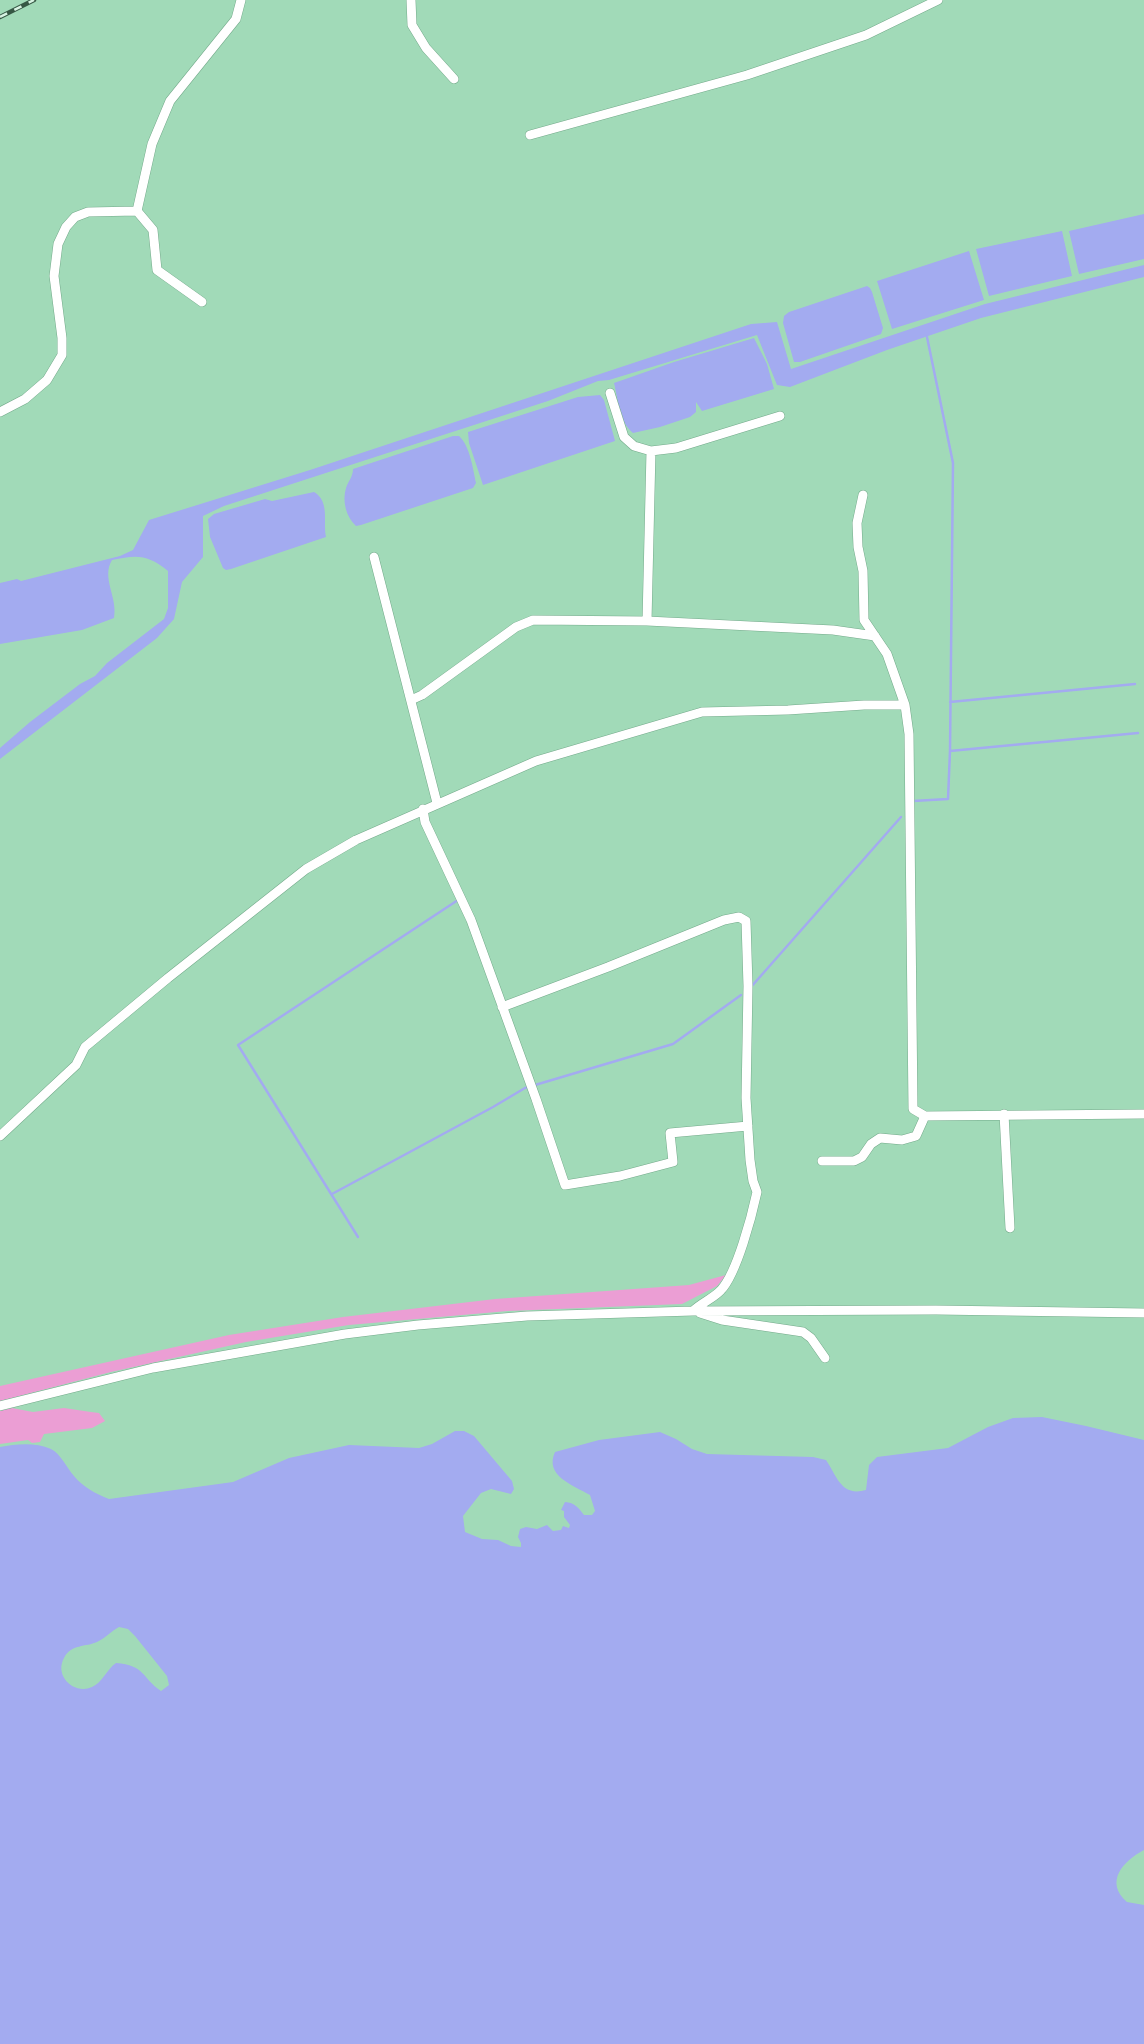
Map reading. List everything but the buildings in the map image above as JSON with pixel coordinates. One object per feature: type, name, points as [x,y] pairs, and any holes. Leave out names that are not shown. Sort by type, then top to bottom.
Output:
[{"type":"street","points":[[137,212],[152,144],[170,101],[236,18],[241,0]]},
{"type":"street","points":[[411,0],[412,25],[426,48],[454,79]]},
{"type":"street","points":[[530,135],[747,75],[866,35],[938,0]]},
{"type":"street","points":[[0,412],[25,399],[46,380],[62,355],[62,338],[54,276],[58,244],[66,227],[74,217],[88,212],[137,212],[153,230],[157,270],[202,302]]},
{"type":"street","points":[[610,393],[624,437],[634,446],[651,451],[676,448],[780,416]]},
{"type":"street","points":[[648,621],[651,451]]},
{"type":"street","points":[[863,494],[857,523],[862,571],[864,620],[887,654],[905,705],[909,734],[913,1109],[925,1116],[1144,1114]]},
{"type":"street","points":[[374,557],[437,803]]},
{"type":"street","points":[[411,700],[422,695],[516,627],[533,620],[648,621],[833,630],[875,636]]},
{"type":"street","points":[[0,1136],[76,1064],[85,1047],[168,978],[306,869],[356,840],[536,761],[702,712],[905,705]]},
{"type":"street","points":[[423,809],[425,822],[471,920],[565,1185],[620,1176],[673,1162],[670,1133],[748,1126]]},
{"type":"street","points":[[502,1007],[724,920],[743,918],[747,926],[746,1098],[753,1181],[758,1192],[734,1265],[722,1290],[693,1311]]},
{"type":"street","points":[[1004,1114],[1010,1228]]},
{"type":"street","points":[[822,1161],[854,1162],[862,1156],[871,1144],[880,1138],[902,1140],[916,1136],[925,1116]]},
{"type":"street","points":[[693,1311],[722,1320],[803,1332],[810,1338],[824,1358]]},
{"type":"street","points":[[0,1406],[153,1368],[345,1334],[418,1325],[527,1316],[693,1311],[1142,1311]]},
{"type":"shaded area","points":[[726,1275],[717,1286],[682,1304],[508,1311],[349,1325],[246,1342],[111,1372],[0,1401],[0,1386],[229,1335],[343,1317],[495,1299],[689,1285]]},
{"type":"shaded area","points":[[12,1408],[33,1412],[64,1408],[99,1413],[105,1421],[92,1428],[44,1434],[40,1442],[32,1443],[28,1440],[0,1444],[0,1411]]},
{"type":"water","points":[[1144,214],[1144,259],[1079,274],[1069,231]]},
{"type":"water","points":[[1062,231],[1072,276],[989,296],[976,249]]},
{"type":"water","points":[[969,251],[984,300],[892,329],[877,281]]},
{"type":"water","points":[[1144,265],[1144,277],[981,318],[887,350],[790,387],[777,385],[757,335],[609,380],[598,381],[548,401],[224,506],[203,516],[203,557],[182,582],[174,619],[157,638],[0,759],[0,748],[30,722],[80,684],[95,676],[107,663],[164,619],[168,608],[168,571],[154,561],[142,557],[112,560],[108,574],[115,610],[114,618],[82,630],[0,644],[0,583],[17,579],[21,581],[120,556],[133,550],[149,520],[310,470],[751,324],[777,322],[791,369],[985,304]]},
{"type":"water","points":[[867,286],[872,292],[883,328],[881,334],[800,362],[794,362],[783,323],[784,316],[789,312]]},
{"type":"water","points":[[754,338],[767,364],[774,389],[702,411],[696,402],[696,412],[690,417],[660,427],[633,433],[628,428],[622,417],[614,383],[674,362]]},
{"type":"water","points":[[600,395],[604,400],[615,441],[483,485],[469,443],[468,432],[578,397]]},
{"type":"water","points":[[453,436],[459,436],[466,446],[476,483],[473,488],[356,526],[347,513],[344,498],[353,469]]},
{"type":"water","points":[[314,492],[319,496],[324,506],[326,537],[231,569],[226,570],[223,568],[210,537],[208,519],[214,514],[265,499],[272,501]]},
{"type":"water","points":[[1042,1417],[1144,1440],[1144,1850],[1123,1866],[1117,1880],[1117,1887],[1127,1902],[1144,1905],[1144,2044],[0,2044],[0,1447],[32,1444],[51,1449],[81,1484],[109,1499],[233,1482],[289,1458],[349,1445],[419,1448],[432,1444],[455,1431],[464,1431],[474,1436],[512,1481],[514,1489],[511,1494],[491,1489],[481,1493],[463,1516],[465,1532],[482,1539],[498,1540],[511,1546],[521,1547],[518,1537],[520,1529],[526,1527],[537,1529],[547,1525],[553,1531],[561,1530],[563,1526],[569,1528],[570,1525],[564,1517],[564,1511],[561,1510],[565,1502],[576,1506],[584,1515],[592,1515],[595,1511],[590,1495],[562,1479],[553,1467],[553,1460],[555,1452],[599,1440],[660,1432],[692,1449],[707,1454],[813,1457],[826,1460],[845,1488],[851,1491],[858,1491],[866,1490],[869,1465],[877,1457],[948,1448],[988,1427],[1013,1418]],"holes":[[[119,1627],[128,1629],[167,1676],[169,1685],[161,1691],[138,1669],[133,1666],[116,1663],[92,1687],[79,1688],[68,1682],[62,1671],[62,1665],[67,1653],[75,1648],[93,1644]]]},
{"type":"waterway","points":[[913,801],[948,799],[950,751],[953,463],[927,337]]},
{"type":"waterway","points":[[950,702],[1135,684]]},
{"type":"waterway","points":[[950,751],[1138,733]]},
{"type":"waterway","points":[[751,987],[901,817]]},
{"type":"waterway","points":[[358,1237],[238,1045],[458,900]]},
{"type":"waterway","points":[[332,1194],[525,1088],[673,1044],[741,995]]},
{"type":"railway","points":[[0,17],[34,0]]}]
